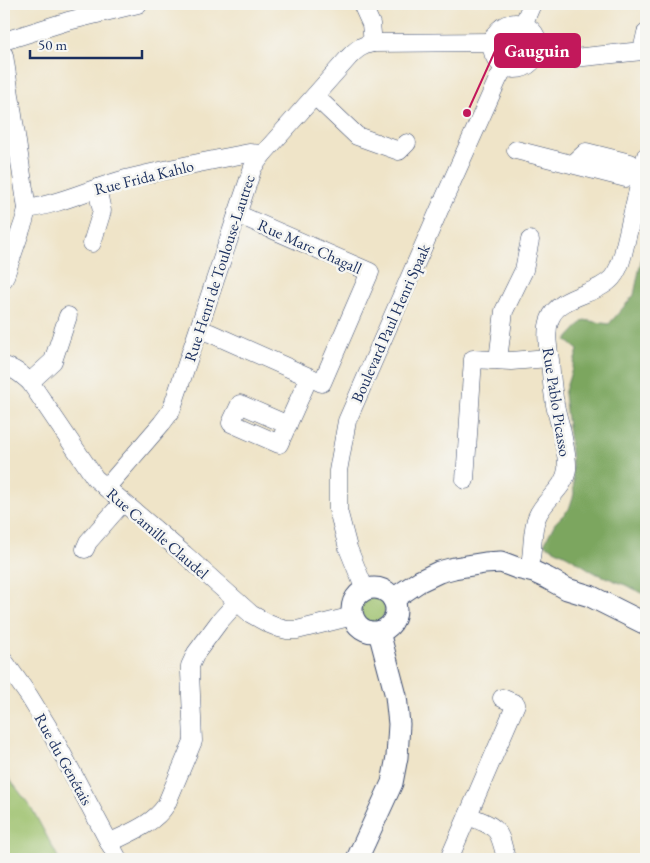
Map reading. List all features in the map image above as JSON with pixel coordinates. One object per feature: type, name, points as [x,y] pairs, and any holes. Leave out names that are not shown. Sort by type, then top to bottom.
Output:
[{"type":"street","points":[[4,41],[68,21],[138,4]]},
{"type":"street","points":[[362,4],[371,24],[373,43]]},
{"type":"street","points":[[523,24],[532,4]]},
{"type":"street","points":[[513,23],[523,24],[534,34],[537,41],[537,51],[532,60],[525,66],[515,68],[505,66],[499,62],[493,50],[496,33],[504,26],[513,23]]},
{"type":"street","points":[[537,51],[574,58],[644,57],[646,33]]},
{"type":"street","name":"Rue Henri de Toulouse-Lautrec","points":[[106,488],[171,411],[237,214],[254,167],[263,154],[359,47],[365,44],[493,42]]},
{"type":"street","points":[[4,55],[27,209],[4,279]]},
{"type":"street","name":"Boulevard Paul Henri Spaak","points":[[365,590],[348,548],[338,510],[338,471],[347,421],[440,208],[505,66]]},
{"type":"street","points":[[315,96],[357,136],[399,151],[407,143]]},
{"type":"street","points":[[516,150],[573,164],[586,152],[630,163],[642,173]]},
{"type":"street","name":"Rue Frida Kahlo","points":[[27,209],[42,207],[126,179],[216,159],[249,153],[263,154]]},
{"type":"street","name":"Rue Pablo Picasso","points":[[531,558],[537,517],[562,484],[567,468],[562,433],[554,399],[547,342],[550,318],[561,304],[606,284],[613,277],[623,254],[646,156]]},
{"type":"street","points":[[92,243],[102,211],[97,188]]},
{"type":"street","name":"Rue Marc Chagall","points":[[237,214],[370,272],[322,382],[309,377]]},
{"type":"street","points":[[498,360],[504,311],[524,270],[530,240]]},
{"type":"street","points":[[30,382],[54,361],[68,316]]},
{"type":"street","points":[[199,330],[210,333],[309,377],[288,425]]},
{"type":"street","points":[[465,480],[473,359],[511,361],[549,358]]},
{"type":"street","name":"Rue Camille Claudel","points":[[4,366],[20,374],[30,382],[95,478],[251,614],[261,621],[287,630],[297,630],[353,616]]},
{"type":"street","points":[[85,549],[88,542],[123,502]]},
{"type":"street","points":[[502,562],[512,556],[539,560],[573,580],[590,596]]},
{"type":"street","points":[[392,599],[420,581],[439,572],[485,563],[502,562],[534,572],[567,589],[590,596],[646,624]]},
{"type":"street","points":[[374,588],[389,594],[392,599],[396,609],[394,620],[388,627],[379,632],[371,632],[365,631],[357,625],[352,608],[354,600],[358,595],[365,590],[374,588]]},
{"type":"street","points":[[109,843],[152,820],[162,812],[193,742],[190,672],[192,660],[219,622],[237,602]]},
{"type":"street","points":[[357,859],[392,783],[397,757],[399,724],[396,696],[379,632]]},
{"type":"street","name":"Rue du Genétais","points":[[4,661],[48,727],[118,859]]},
{"type":"street","points":[[449,859],[516,704],[502,698]]},
{"type":"street","points":[[468,816],[488,823],[498,832],[506,859]]},
{"type":"green space","points":[[646,250],[646,595],[595,573],[544,544],[555,523],[569,509],[574,494],[564,394],[578,350],[566,340],[584,320],[609,324],[634,295],[642,256]]},
{"type":"green space","points":[[373,598],[378,599],[384,605],[384,615],[378,621],[373,622],[368,621],[362,615],[361,610],[362,605],[368,599]]},
{"type":"green space","points":[[4,772],[31,807],[59,859],[4,859]]},
{"type":"place","name":"Gauguin","points":[[467,113]]}]
